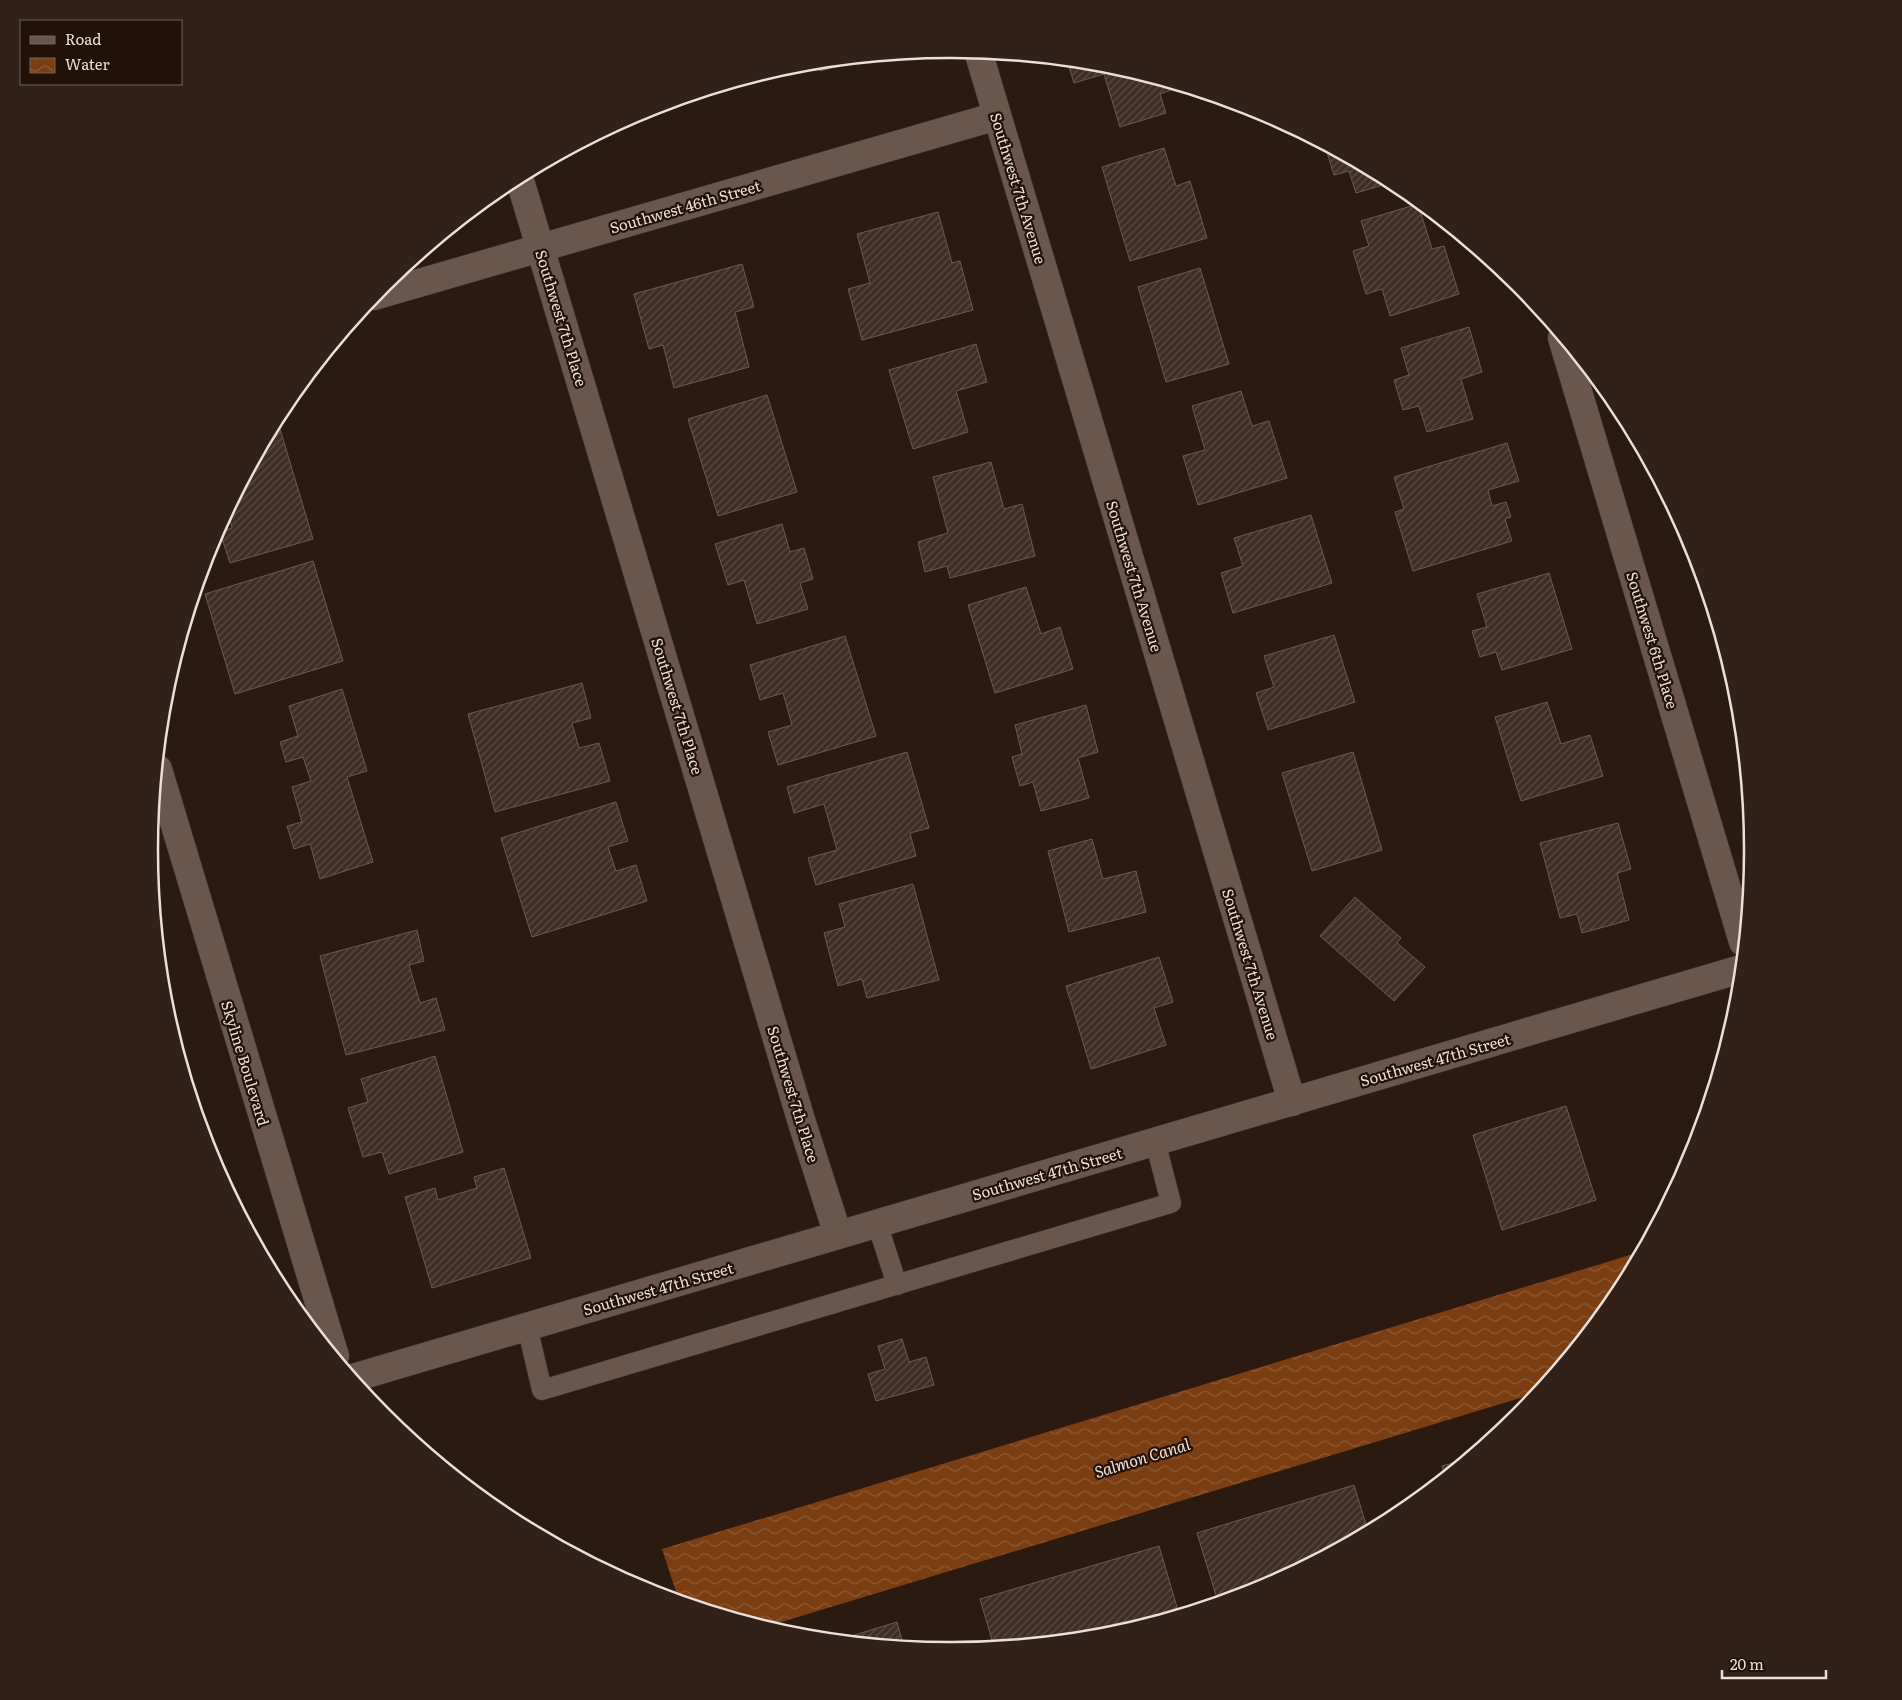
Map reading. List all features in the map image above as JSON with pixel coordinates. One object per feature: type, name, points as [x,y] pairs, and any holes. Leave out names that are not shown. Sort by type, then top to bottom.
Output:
[{"type":"street","name":"Southwest 7th Avenue","points":[[980,59],[1292,1102]]},
{"type":"street","name":"Southwest 46th Street","points":[[390,291],[997,116]]},
{"type":"street","name":"Southwest 7th Place","points":[[521,185],[802,1123],[838,1235]]},
{"type":"street","name":"Southwest 6th Place","points":[[1566,350],[1739,930]]},
{"type":"street","name":"Skyline Boulevard","points":[[162,781],[331,1343]]},
{"type":"street","name":"Southwest 47th Street","points":[[358,1376],[1734,971]]},
{"type":"lane","points":[[527,1326],[542,1390],[1171,1204],[1155,1142]]},
{"type":"lane","points":[[877,1224],[897,1285]]},
{"type":"water","name":"Salmon Canal","points":[[1632,1254],[1610,1290],[1580,1332],[1547,1373],[1524,1397],[779,1623],[746,1615],[676,1593],[662,1549]]},
{"type":"building","points":[[846,64],[820,71],[820,69]]},
{"type":"building","points":[[1069,67],[1106,73],[1172,90],[1160,94],[1166,113],[1120,127],[1104,74],[1074,83]]},
{"type":"building","points":[[1164,148],[1176,186],[1190,181],[1207,238],[1130,261],[1102,167]]},
{"type":"building","points":[[1327,153],[1382,185],[1356,193],[1349,171],[1334,175]]},
{"type":"building","points":[[1412,206],[1421,212],[1432,249],[1444,246],[1459,294],[1390,316],[1382,289],[1366,294],[1353,251],[1369,246],[1361,221]]},
{"type":"building","points":[[938,212],[952,263],[960,261],[973,310],[862,340],[848,289],[870,283],[857,234]]},
{"type":"building","points":[[742,264],[754,307],[735,312],[749,367],[674,388],[663,345],[649,349],[634,294]]},
{"type":"building","points":[[1200,268],[1229,364],[1166,382],[1138,287]]},
{"type":"building","points":[[1469,327],[1482,372],[1461,379],[1473,419],[1427,432],[1419,406],[1403,410],[1394,380],[1409,375],[1401,348]]},
{"type":"building","points":[[976,344],[987,382],[956,391],[968,432],[913,449],[889,370]]},
{"type":"building","points":[[1241,391],[1252,426],[1269,421],[1287,478],[1198,505],[1183,456],[1205,450],[1192,406]]},
{"type":"building","points":[[767,395],[797,492],[718,516],[688,419]]},
{"type":"building","points":[[280,429],[313,539],[230,563],[222,539],[227,530],[232,528],[230,521],[240,499]]},
{"type":"building","points":[[1507,443],[1519,481],[1488,490],[1492,506],[1506,502],[1511,517],[1505,519],[1512,541],[1413,571],[1395,512],[1404,509],[1394,477]]},
{"type":"building","points":[[991,462],[1004,509],[1022,504],[1035,556],[950,578],[947,566],[925,572],[918,542],[948,533],[933,477]]},
{"type":"building","points":[[1311,515],[1332,583],[1233,613],[1221,573],[1243,566],[1234,538]]},
{"type":"building","points":[[782,524],[790,552],[804,548],[813,579],[800,583],[808,609],[757,624],[744,580],[728,585],[715,544]]},
{"type":"building","points":[[313,561],[343,661],[235,694],[205,594]]},
{"type":"building","points":[[1549,573],[1572,649],[1502,670],[1496,652],[1480,657],[1472,631],[1487,627],[1477,594]]},
{"type":"building","points":[[1026,587],[1041,634],[1060,627],[1073,669],[995,693],[968,605]]},
{"type":"building","points":[[1334,635],[1355,702],[1268,730],[1256,693],[1274,687],[1264,656]]},
{"type":"building","points":[[845,636],[876,736],[778,765],[768,732],[792,725],[783,693],[760,700],[750,665]]},
{"type":"building","points":[[582,683],[591,718],[572,723],[579,748],[599,743],[610,781],[495,812],[468,714]]},
{"type":"building","points":[[342,689],[367,771],[347,777],[373,862],[320,879],[310,844],[294,849],[287,826],[302,822],[292,787],[311,781],[303,757],[286,762],[280,742],[298,736],[289,706]]},
{"type":"building","points":[[1547,702],[1561,744],[1590,735],[1603,776],[1521,801],[1495,717]]},
{"type":"building","points":[[1086,705],[1098,752],[1078,758],[1089,798],[1041,811],[1033,782],[1020,786],[1012,757],[1022,754],[1015,725]]},
{"type":"building","points":[[907,752],[929,828],[910,833],[916,856],[816,885],[808,858],[837,850],[824,804],[794,813],[787,787]]},
{"type":"building","points":[[1353,752],[1382,850],[1312,871],[1282,773]]},
{"type":"building","points":[[616,802],[628,841],[608,847],[616,871],[636,865],[647,901],[532,937],[501,838]]},
{"type":"building","points":[[1618,823],[1631,869],[1617,873],[1629,920],[1582,933],[1577,914],[1560,918],[1540,843]]},
{"type":"building","points":[[1092,839],[1103,879],[1136,871],[1146,912],[1069,932],[1048,851]]},
{"type":"building","points":[[913,884],[939,980],[867,998],[862,979],[838,986],[824,933],[845,927],[839,904]]},
{"type":"building","points":[[1355,897],[1401,938],[1397,943],[1425,967],[1394,1001],[1320,936]]},
{"type":"building","points":[[417,930],[424,961],[409,965],[420,1003],[436,998],[445,1030],[346,1055],[320,956]]},
{"type":"building","points":[[1159,957],[1173,1002],[1154,1008],[1166,1045],[1091,1069],[1066,986]]},
{"type":"building","points":[[435,1056],[463,1152],[389,1174],[382,1152],[363,1157],[348,1108],[368,1102],[361,1079]]},
{"type":"building","points":[[1566,1106],[1596,1200],[1502,1230],[1473,1135]]},
{"type":"building","points":[[504,1168],[531,1258],[432,1288],[405,1197],[435,1188],[438,1200],[477,1188],[474,1177]]},
{"type":"building","points":[[902,1339],[909,1362],[926,1357],[934,1385],[876,1401],[868,1374],[885,1369],[878,1346]]},
{"type":"building","points":[[1453,1463],[1443,1471],[1442,1466]]},
{"type":"building","points":[[1354,1485],[1366,1524],[1302,1561],[1216,1596],[1197,1533]]},
{"type":"building","points":[[1159,1546],[1177,1609],[1106,1627],[1054,1636],[992,1641],[980,1599]]},
{"type":"building","points":[[897,1622],[902,1641],[899,1641],[850,1636]]}]
